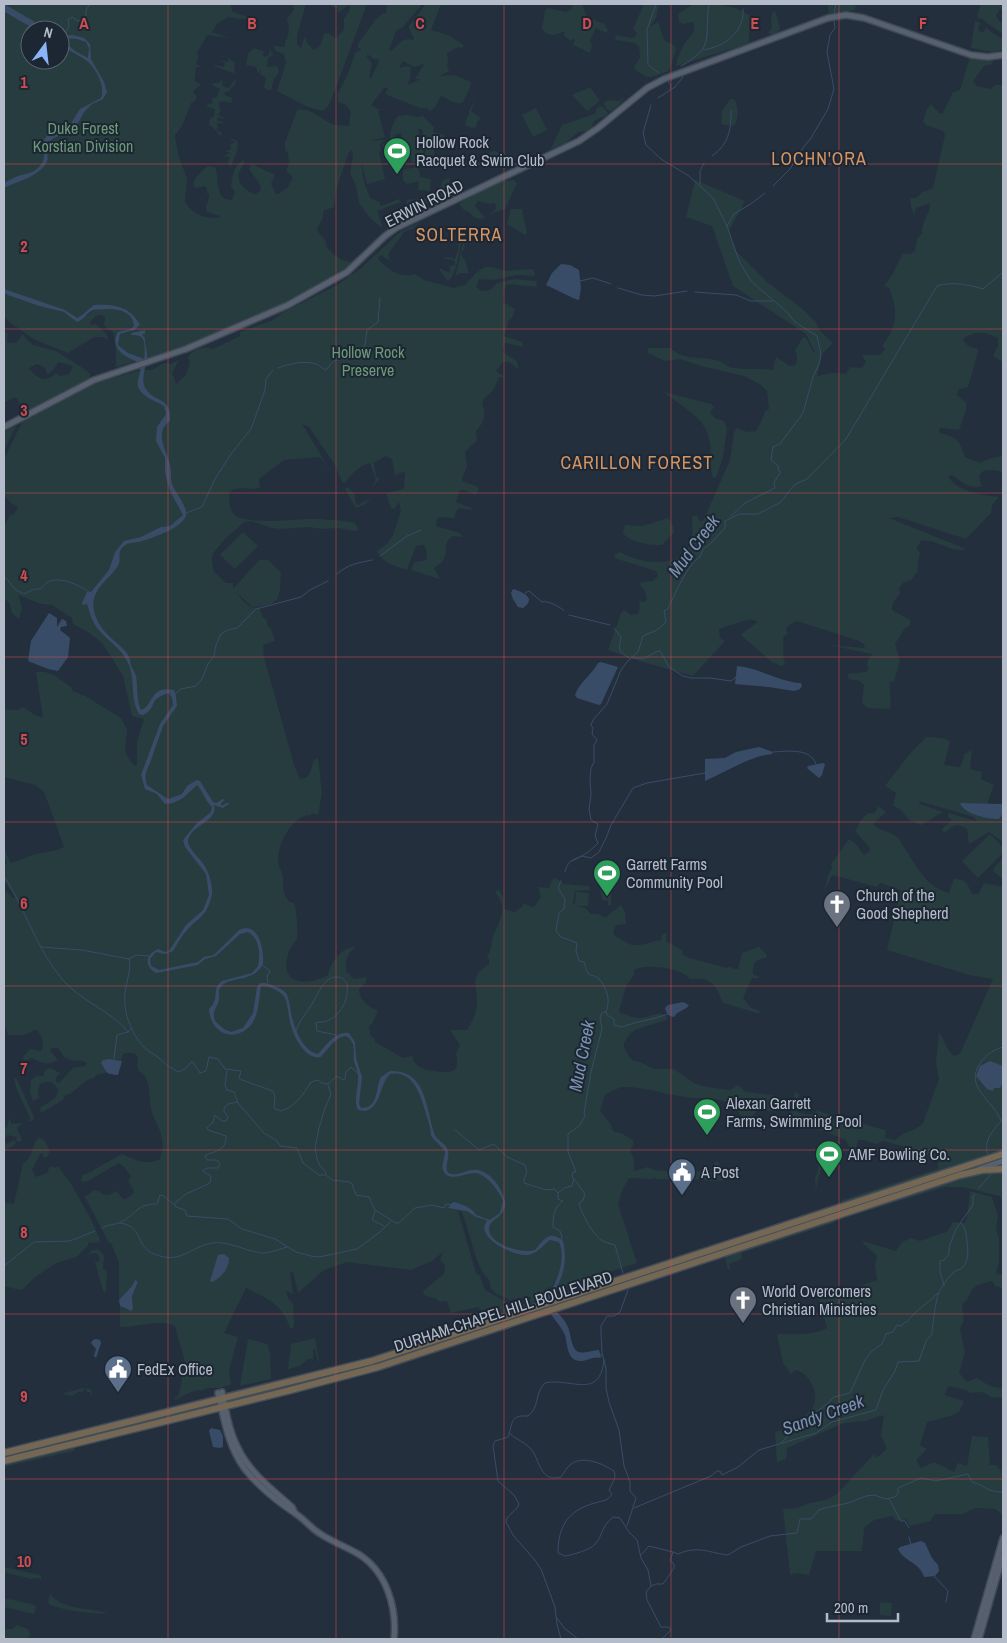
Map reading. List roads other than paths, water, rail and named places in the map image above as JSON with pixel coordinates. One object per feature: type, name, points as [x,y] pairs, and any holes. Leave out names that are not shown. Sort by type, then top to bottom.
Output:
[{"type":"highway","name":"DURHAM-CHAPEL HILL BOULEVARD","points":[[4,1453],[222,1400],[378,1367],[531,1313],[798,1228],[870,1197],[1003,1154]]},
{"type":"highway","points":[[960,1175],[982,1170],[1003,1169]]},
{"type":"highway","name":"DURHAM-CHAPEL HILL BOULEVARD","points":[[562,1303],[839,1211],[960,1175]]},
{"type":"highway","name":"DURHAM-CHAPEL HILL BOULEVARD","points":[[4,1461],[222,1400]]},
{"type":"main road","name":"ERWIN ROAD","points":[[4,427],[78,388],[136,365],[212,339],[304,297],[347,272],[393,230],[579,141],[654,83],[694,66],[818,21],[839,16],[858,16],[970,55],[988,57],[1003,55]]},
{"type":"main road","name":"DURHAM-CHAPEL HILL BOULEVARD","points":[[960,1175],[1003,1161]]},
{"type":"main road","points":[[222,1400],[230,1442],[241,1464],[291,1512],[295,1513],[320,1533],[358,1554],[374,1566],[384,1583],[394,1609],[394,1639]]},
{"type":"main road","points":[[974,1639],[1003,1538]]},
{"type":"main road","points":[[979,1639],[1003,1555]]},
{"type":"water","points":[[4,4],[32,20],[20,21],[5,12]]},
{"type":"water","points":[[70,35],[84,38],[90,44],[91,59],[104,82],[107,92],[103,99],[92,104],[84,112],[71,134],[58,136],[48,144],[48,158],[41,169],[31,176],[4,188],[4,183],[32,172],[40,166],[44,159],[43,142],[48,135],[68,128],[80,109],[101,98],[102,89],[99,78],[91,65],[70,51],[70,47],[88,58],[89,48],[86,42],[70,39]]},
{"type":"water","points":[[561,264],[570,265],[579,270],[581,288],[579,300],[546,285],[552,273]]},
{"type":"water","points":[[4,289],[65,310],[77,318],[94,305],[108,305],[126,310],[140,325],[134,330],[120,334],[118,345],[128,353],[144,359],[143,339],[139,336],[131,335],[132,333],[145,330],[145,333],[142,335],[145,338],[147,354],[144,385],[149,393],[168,407],[170,413],[170,421],[162,431],[162,442],[171,468],[172,484],[183,504],[186,515],[180,524],[174,528],[147,540],[124,546],[120,551],[118,566],[97,591],[93,603],[94,611],[97,621],[103,629],[129,656],[136,676],[141,710],[145,708],[160,690],[174,690],[176,696],[177,706],[163,726],[147,771],[147,785],[168,799],[182,794],[187,786],[197,780],[200,781],[213,802],[216,803],[223,799],[225,800],[221,806],[230,803],[223,808],[214,805],[212,815],[194,830],[188,840],[188,843],[206,868],[210,879],[212,895],[207,909],[186,931],[173,951],[165,954],[156,952],[150,959],[151,966],[159,970],[198,962],[204,957],[214,955],[239,930],[246,928],[256,933],[261,944],[263,964],[253,974],[224,984],[220,988],[219,1001],[214,1014],[215,1021],[231,1032],[243,1028],[253,1013],[257,987],[260,983],[269,984],[286,993],[292,1019],[300,1038],[312,1052],[318,1054],[335,1036],[349,1033],[355,1042],[356,1058],[362,1077],[359,1104],[361,1108],[371,1105],[376,1097],[381,1077],[390,1071],[402,1072],[411,1076],[418,1083],[426,1102],[435,1136],[447,1148],[448,1173],[459,1174],[478,1170],[491,1177],[500,1189],[505,1201],[505,1207],[503,1212],[490,1225],[490,1235],[494,1240],[500,1244],[523,1251],[535,1250],[550,1236],[563,1241],[565,1263],[559,1283],[551,1296],[552,1302],[568,1327],[576,1351],[583,1353],[599,1350],[601,1358],[597,1357],[579,1361],[572,1358],[565,1335],[547,1306],[547,1297],[560,1271],[562,1253],[559,1242],[550,1240],[537,1251],[522,1255],[503,1248],[487,1236],[484,1228],[487,1220],[476,1217],[467,1211],[448,1208],[453,1202],[460,1204],[469,1208],[476,1215],[490,1220],[500,1213],[503,1201],[492,1184],[480,1174],[472,1173],[453,1177],[446,1174],[443,1170],[445,1151],[431,1136],[423,1102],[416,1087],[406,1076],[390,1074],[375,1104],[366,1111],[358,1110],[356,1102],[358,1074],[354,1061],[353,1046],[349,1037],[340,1037],[321,1057],[310,1055],[300,1045],[293,1033],[285,998],[278,991],[267,986],[261,986],[256,1016],[251,1025],[244,1031],[231,1035],[218,1030],[210,1017],[209,1009],[214,1003],[216,989],[219,984],[222,981],[252,973],[258,966],[258,946],[252,935],[248,932],[240,934],[216,956],[205,959],[198,965],[156,973],[149,967],[148,957],[158,949],[165,952],[169,951],[186,925],[203,910],[209,895],[206,874],[185,847],[183,840],[196,824],[211,812],[212,807],[197,785],[183,798],[173,803],[165,804],[157,794],[145,789],[141,775],[160,724],[173,705],[172,698],[169,693],[162,695],[155,701],[148,712],[143,715],[139,714],[134,703],[128,662],[96,626],[87,604],[82,605],[82,603],[87,592],[91,592],[109,570],[115,552],[124,541],[141,537],[161,527],[170,526],[183,515],[170,491],[165,473],[165,458],[156,441],[157,427],[166,414],[164,406],[147,397],[139,389],[140,366],[138,363],[124,355],[116,346],[115,339],[118,332],[134,326],[128,314],[116,310],[95,310],[77,322],[64,312],[39,306],[8,295],[4,293]]},
{"type":"water","points":[[513,589],[529,598],[529,601],[523,608],[518,607],[513,599],[511,593]]},
{"type":"water","points":[[49,613],[57,618],[57,627],[62,619],[66,621],[67,626],[61,627],[60,630],[70,638],[68,657],[58,671],[28,661],[31,641]]},
{"type":"water","points":[[601,662],[618,667],[601,704],[577,698],[575,695],[579,686],[598,663]]},
{"type":"water","points":[[737,666],[801,683],[802,686],[794,691],[735,684]]},
{"type":"water","points":[[759,747],[773,752],[772,754],[747,761],[705,781],[705,759],[725,758],[736,752]]},
{"type":"water","points":[[825,764],[822,775],[819,778],[807,768],[808,766]]},
{"type":"water","points":[[960,803],[1001,804],[1003,805],[1003,813],[999,819],[983,817],[967,811]]},
{"type":"water","points":[[683,1002],[689,1005],[674,1017],[667,1013],[665,1008],[668,1005]]},
{"type":"water","points":[[103,1060],[122,1061],[118,1075],[107,1073],[101,1063]]},
{"type":"water","points":[[990,1061],[1003,1066],[1003,1082],[1000,1088],[994,1088],[993,1091],[987,1089],[976,1076],[980,1066]]},
{"type":"water","points":[[224,1254],[229,1258],[226,1269],[216,1280],[210,1281],[218,1255]]},
{"type":"water","points":[[135,1280],[138,1282],[132,1296],[133,1309],[131,1311],[120,1306],[119,1300]]},
{"type":"water","points":[[96,1339],[100,1340],[101,1343],[96,1358],[94,1356],[96,1349],[91,1343]]},
{"type":"water","points":[[211,1428],[220,1430],[223,1436],[223,1447],[213,1447],[209,1431]]},
{"type":"water","points":[[921,1541],[925,1543],[932,1558],[938,1565],[939,1571],[935,1576],[924,1577],[919,1568],[904,1557],[898,1549]]},
{"type":"waterway","points":[[68,20],[72,17],[78,21],[86,18],[86,10],[90,4]]},
{"type":"waterway","points":[[656,4],[647,30],[648,65],[659,73]]},
{"type":"waterway","points":[[681,66],[692,59],[704,47],[709,4]]},
{"type":"waterway","points":[[834,14],[836,4]]},
{"type":"waterway","points":[[703,50],[718,46],[732,37],[741,25],[743,9]]},
{"type":"waterway","points":[[773,186],[790,169],[828,109],[834,89],[827,52],[830,35],[835,28],[834,20]]},
{"type":"waterway","points":[[658,98],[675,87],[683,77],[682,74]]},
{"type":"waterway","points":[[668,81],[671,86],[670,89]]},
{"type":"waterway","points":[[651,105],[643,133],[646,145],[661,159],[689,176],[713,198],[727,226],[739,261],[751,281],[788,313],[795,322],[817,336],[821,354],[803,413],[780,444],[773,447],[771,460],[779,467],[778,470],[781,472],[774,482],[775,488],[745,503],[731,516]]},
{"type":"waterway","points":[[712,156],[722,147],[728,136],[731,111]]},
{"type":"waterway","points":[[700,184],[700,171],[704,163]]},
{"type":"waterway","points":[[727,226],[734,214],[765,193]]},
{"type":"waterway","name":"Mud Creek","points":[[565,872],[570,862],[587,853],[598,843],[595,836],[598,824],[591,820],[589,809],[591,768],[594,762],[594,745],[597,740],[592,734],[593,728],[591,725],[593,720],[607,704],[621,670],[638,652],[643,636],[657,630],[666,622],[664,611],[668,609],[682,580],[691,566],[700,557],[703,549],[725,528],[725,521],[739,514],[758,514],[781,502],[794,485],[807,479],[846,439],[937,286],[954,284],[983,289],[1003,272]]},
{"type":"waterway","points":[[580,281],[593,278],[611,284]]},
{"type":"waterway","points":[[618,288],[642,295],[654,296],[687,291]]},
{"type":"waterway","points":[[695,292],[736,295],[751,301],[773,301]]},
{"type":"waterway","points":[[278,368],[306,362],[326,370],[335,360],[354,359],[365,345],[367,330],[378,322],[380,298]]},
{"type":"waterway","points":[[186,513],[202,507],[215,479],[231,454],[251,429],[265,390],[266,379],[273,370]]},
{"type":"waterway","points":[[380,556],[407,536],[421,530]]},
{"type":"waterway","points":[[337,574],[349,566],[372,560]]},
{"type":"waterway","points":[[4,576],[16,590],[24,594],[34,589],[40,589],[55,580],[70,582],[89,592]]},
{"type":"waterway","points":[[174,695],[181,689],[196,686],[202,679],[208,664],[214,656],[221,634],[237,628],[256,609],[301,597],[328,581]]},
{"type":"waterway","points":[[525,593],[529,591],[542,602],[554,604],[564,611]]},
{"type":"waterway","points":[[569,615],[610,625]]},
{"type":"waterway","points":[[614,628],[621,637],[619,647],[622,653],[629,658]]},
{"type":"waterway","points":[[632,658],[643,659],[658,651],[661,652],[669,667],[683,676],[731,681],[736,677]]},
{"type":"waterway","points":[[773,752],[792,751],[804,753],[809,755],[816,764]]},
{"type":"waterway","points":[[572,861],[582,856],[591,858],[599,852],[611,825],[633,788],[647,783],[705,773]]},
{"type":"waterway","points":[[4,876],[45,955],[62,979],[69,987],[113,1018],[128,1032]]},
{"type":"waterway","name":"Mud Creek","points":[[558,1193],[564,1188],[572,1186],[573,1172],[576,1172],[568,1152],[568,1134],[579,1126],[585,1116],[591,1072],[602,1029],[600,1017],[603,1012],[606,1012],[608,1003],[606,990],[601,982],[597,977],[589,974],[584,962],[579,961],[576,951],[577,943],[561,937],[556,931],[559,913],[564,909],[565,899],[558,888],[561,881]]},
{"type":"waterway","points":[[41,947],[82,950],[129,959],[136,955],[149,956]]},
{"type":"waterway","points":[[129,959],[130,967],[125,1001],[127,1017],[137,1038],[147,1050],[176,1071],[179,1072],[186,1068],[192,1061],[200,1073],[206,1071],[209,1057],[218,1059],[225,1069],[241,1071],[239,1078],[242,1080],[273,1091],[275,1096],[274,1108],[281,1111],[295,1103],[311,1082],[318,1080],[328,1084],[337,1076],[343,1080],[345,1079],[346,1072],[351,1067],[360,1075]]},
{"type":"waterway","points":[[261,964],[270,971],[267,977],[268,983]]},
{"type":"waterway","points":[[296,1031],[300,1021],[324,983],[333,977],[338,977],[344,979],[347,984],[347,996],[343,1006],[332,1018],[325,1022],[316,1023],[317,1031],[336,1035]]},
{"type":"waterway","points":[[606,1012],[607,1015],[614,1019],[614,1025],[622,1027],[668,1014]]},
{"type":"waterway","points":[[114,1059],[117,1035],[128,1032],[132,1028]]},
{"type":"waterway","points":[[1001,1121],[977,1086],[975,1079],[976,1071],[983,1059],[996,1049],[1003,1047]]},
{"type":"waterway","points":[[227,1071],[225,1085],[227,1090],[234,1092],[238,1103],[264,1133],[277,1141],[280,1146],[297,1148],[303,1163],[319,1175],[325,1175]]},
{"type":"waterway","points":[[328,1085],[331,1094],[319,1128],[315,1148],[317,1159],[326,1175],[332,1180],[350,1182],[356,1195],[369,1197],[375,1210],[396,1223],[399,1223],[415,1208],[432,1205],[444,1208],[446,1204],[453,1205]]},
{"type":"waterway","points":[[237,1102],[228,1104],[224,1108],[228,1117],[226,1121],[222,1121],[215,1115],[213,1122],[207,1128],[226,1136],[226,1140],[223,1147],[205,1156],[207,1160],[217,1160],[220,1164],[218,1168],[203,1170],[211,1176],[210,1183],[186,1194],[174,1204],[176,1207],[185,1210],[187,1216],[228,1219],[242,1229],[275,1239],[296,1252],[319,1257],[357,1249],[392,1220]]},
{"type":"waterway","name":"Sandy Creek","points":[[988,1154],[988,1140],[1003,1119]]},
{"type":"waterway","points":[[455,1130],[479,1150],[494,1144],[507,1157],[525,1165],[527,1172],[524,1183],[546,1190],[554,1189],[558,1193]]},
{"type":"waterway","name":"Sandy Creek","points":[[979,1188],[992,1173]]},
{"type":"waterway","points":[[575,1180],[585,1194],[583,1200],[579,1203],[585,1218],[599,1239],[615,1245],[623,1273]]},
{"type":"waterway","name":"Mud Creek","points":[[558,1194],[558,1199],[563,1201],[555,1212],[553,1227],[560,1231],[561,1241]]},
{"type":"waterway","points":[[102,1228],[121,1222],[145,1206],[157,1204],[160,1195],[173,1204]]},
{"type":"waterway","name":"Sandy Creek","points":[[944,1285],[940,1272],[940,1261],[944,1260],[949,1254],[949,1247],[956,1229],[973,1205],[973,1196],[975,1195]]},
{"type":"waterway","points":[[375,1211],[372,1220],[384,1226]]},
{"type":"waterway","points":[[119,1223],[132,1228],[148,1251],[163,1257],[178,1256],[212,1243],[225,1243],[260,1253],[268,1253],[287,1247]]},
{"type":"waterway","name":"Sandy Creek","points":[[634,1508],[711,1476],[717,1471],[720,1471],[722,1475],[738,1467],[759,1450],[816,1433],[832,1422],[876,1410],[883,1390],[895,1371],[898,1362],[919,1361],[926,1341],[932,1334],[935,1306],[939,1292],[951,1275],[963,1267],[966,1262],[968,1251],[965,1229],[961,1223]]},
{"type":"waterway","points":[[4,1266],[34,1242],[70,1241],[95,1231]]},
{"type":"waterway","points":[[627,1526],[636,1498],[630,1491],[630,1482],[624,1466],[619,1430],[606,1388],[606,1368],[602,1353],[601,1326],[607,1316],[614,1316],[620,1312],[628,1290]]},
{"type":"waterway","points":[[780,1444],[805,1420],[834,1397],[850,1393],[865,1360],[872,1351],[882,1344],[886,1334],[893,1332],[897,1325],[901,1326],[907,1322],[938,1293]]},
{"type":"waterway","points":[[599,1354],[603,1356]]},
{"type":"waterway","points":[[561,1639],[555,1607],[541,1569],[513,1535],[506,1522],[519,1504],[514,1495],[498,1481],[493,1446],[495,1441],[508,1437],[515,1418],[528,1416],[532,1412],[539,1392],[545,1383],[590,1384],[597,1380],[604,1360]]},
{"type":"waterway","points":[[509,1433],[529,1447],[544,1473],[548,1476],[554,1478],[561,1477],[571,1464],[582,1460],[599,1463],[614,1471],[615,1478],[609,1490],[612,1494],[610,1497],[607,1500],[578,1510],[567,1520],[560,1534],[558,1553],[565,1556],[581,1552],[593,1546],[609,1521],[613,1517],[620,1518],[637,1540],[641,1558],[648,1570],[651,1586],[646,1592],[647,1600],[661,1627],[671,1629],[662,1639]]},
{"type":"waterway","points":[[673,1552],[678,1554],[685,1551],[704,1550],[728,1555],[741,1547],[770,1536],[797,1533],[800,1519],[811,1519],[819,1510],[848,1503],[866,1496],[874,1495],[886,1499],[895,1497],[898,1493],[898,1488],[921,1478],[936,1481],[968,1474],[972,1482],[989,1490],[1003,1492]]},
{"type":"waterway","points":[[889,1499],[901,1521],[905,1521],[909,1528]]},
{"type":"waterway","points":[[909,1537],[911,1545]]},
{"type":"waterway","points":[[641,1555],[649,1546],[673,1552],[670,1561],[674,1564],[674,1568],[663,1584],[651,1586]]},
{"type":"waterway","points":[[934,1576],[948,1591],[946,1602]]},
{"type":"waterway","points":[[557,1618],[564,1628],[578,1639]]},
{"type":"place","name":"Hollow Rock Racquet & Swim Club","points":[[397,175]]},
{"type":"place","name":"Garrett Farms Community Pool","points":[[607,897]]},
{"type":"place","name":"Church of the Good Shepherd","points":[[837,928]]},
{"type":"place","name":"Alexan Garrett Farms, Swimming Pool","points":[[707,1136]]},
{"type":"place","name":"AMF Bowling Co.","points":[[829,1178]]},
{"type":"place","name":"A Post","points":[[682,1196]]},
{"type":"place","name":"World Overcomers Christian Ministries","points":[[743,1324]]},
{"type":"place","name":"FedEx Office","points":[[118,1393]]},
{"type":"district","name":"LOCHN'ORA","points":[[819,159]]},
{"type":"district","name":"SOLTERRA","points":[[459,235]]},
{"type":"district","name":"CARILLON FOREST","points":[[637,463]]},
{"type":"park label","name":"Duke Forest Korstian Division","points":[[83,137]]},
{"type":"park label","name":"Hollow Rock Preserve","points":[[368,361]]}]
